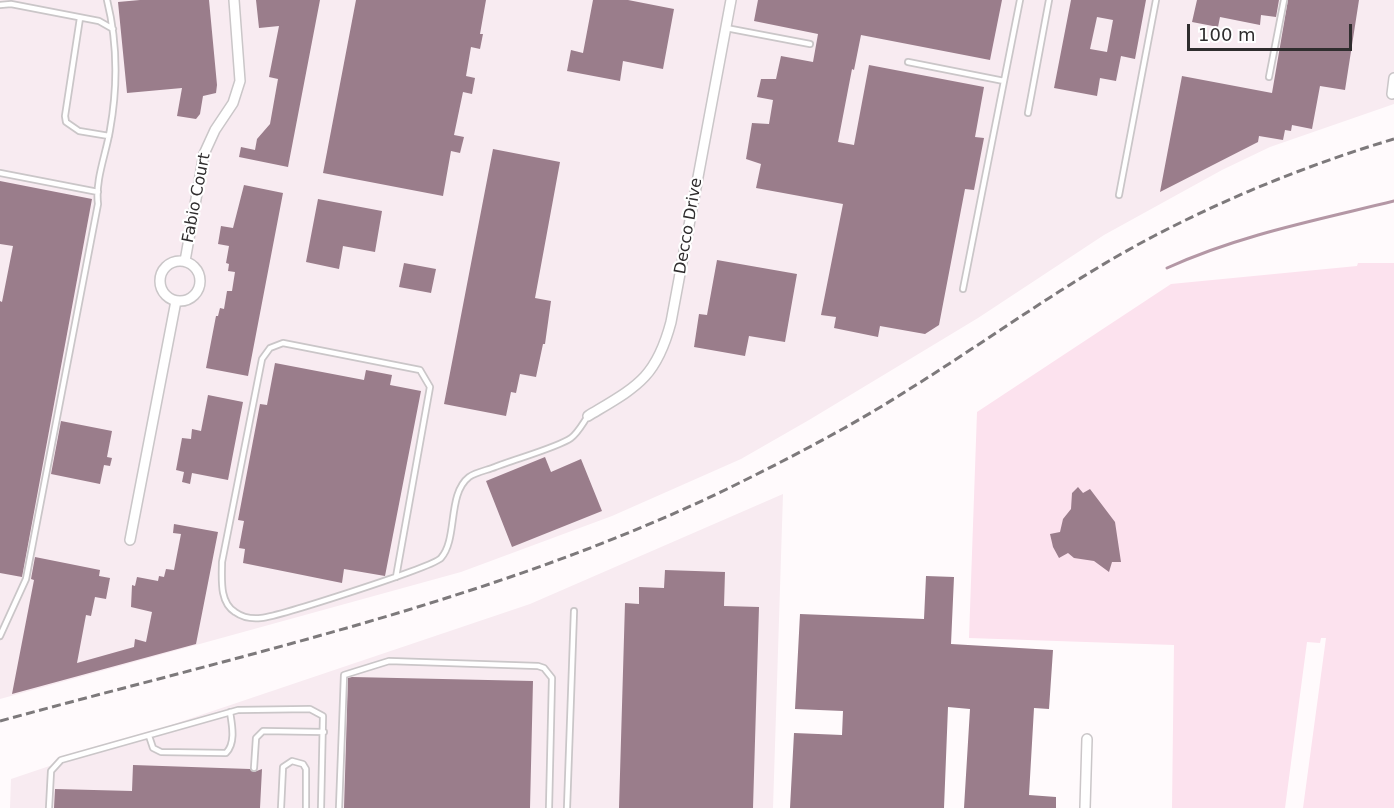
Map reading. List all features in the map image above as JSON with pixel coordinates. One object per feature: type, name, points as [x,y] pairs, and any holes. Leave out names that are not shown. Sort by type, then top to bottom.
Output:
[{"type":"street","name":"Fabio Court","points":[[185,261],[204,154],[215,130],[233,103],[240,81],[234,0]]},
{"type":"street","name":"Decco Drive","points":[[588,416],[637,386],[651,372],[664,349],[731,0]]},
{"type":"street","points":[[1392,94],[1394,78]]},
{"type":"street","name":"Fabio Court","points":[[185,261],[196,269],[201,282],[195,295],[190,299],[176,301],[165,295],[160,277],[167,266],[185,261]]},
{"type":"street","points":[[130,540],[176,301]]},
{"type":"street","points":[[1085,808],[1087,739]]},
{"type":"lane","points":[[0,636],[26,579],[98,204],[118,66],[107,0]]},
{"type":"lane","points":[[963,289],[1020,0]]},
{"type":"lane","points":[[1028,112],[1049,0]]},
{"type":"lane","points":[[1119,195],[1156,0]]},
{"type":"lane","points":[[1269,77],[1284,0]]},
{"type":"lane","points":[[0,5],[11,4],[99,21],[113,29]]},
{"type":"lane","points":[[81,18],[65,116],[66,122],[79,131],[109,136]]},
{"type":"lane","points":[[726,28],[810,44]]},
{"type":"lane","points":[[908,62],[1004,81]]},
{"type":"lane","points":[[0,173],[98,192]]},
{"type":"lane","points":[[396,577],[430,387],[424,375],[420,370],[283,343],[270,348],[262,359],[222,562],[222,588],[226,603],[234,612],[248,618],[262,618],[396,577],[427,567],[441,558],[446,549],[459,493],[469,477],[572,438],[588,416]]},
{"type":"lane","points":[[567,808],[574,611]]},
{"type":"lane","points":[[339,808],[342,681],[348,672],[389,661],[538,666],[549,672],[552,678],[549,808]]},
{"type":"lane","points":[[49,808],[51,771],[55,764],[230,712],[245,709],[310,709],[323,716],[321,808]]},
{"type":"lane","points":[[148,736],[153,748],[161,752],[226,753],[231,746],[230,712]]},
{"type":"lane","points":[[254,768],[256,738],[263,731],[324,732]]},
{"type":"lane","points":[[281,808],[284,767],[292,761],[299,762],[306,769],[306,808]]},
{"type":"shaded area","points":[[0,0],[1394,0],[1394,104],[1270,147],[1222,170],[1104,235],[978,318],[741,459],[612,516],[461,572],[0,699]]},
{"type":"shaded area","points":[[1358,263],[1394,263],[1394,808],[1303,808],[1326,638],[1321,638],[1320,643],[1307,642],[1285,808],[1172,808],[1174,645],[969,638],[977,412],[1171,284],[1357,266]]},
{"type":"shaded area","points":[[783,494],[773,808],[10,808],[11,779],[530,604]]},
{"type":"building","points":[[209,0],[217,85],[216,93],[203,96],[200,114],[196,119],[177,116],[182,88],[127,93],[118,2]]},
{"type":"building","points":[[256,0],[320,0],[288,167],[239,157],[241,147],[255,150],[257,139],[270,124],[278,79],[269,77],[279,26],[259,28]]},
{"type":"building","points":[[356,0],[486,0],[480,34],[483,34],[480,49],[471,47],[466,76],[475,78],[472,94],[463,92],[454,135],[464,137],[460,153],[451,151],[443,196],[323,173]]},
{"type":"building","points":[[593,0],[628,0],[674,9],[663,69],[623,61],[620,81],[567,71],[571,50],[583,53]]},
{"type":"building","points":[[758,0],[1002,0],[990,60],[861,35],[854,70],[852,69],[838,142],[854,145],[869,65],[984,87],[975,137],[984,138],[974,190],[965,189],[939,325],[925,334],[880,326],[878,337],[834,328],[836,317],[821,315],[843,204],[756,188],[761,164],[746,159],[752,123],[769,124],[773,100],[757,97],[761,79],[776,79],[781,56],[813,62],[818,34],[754,21]]},
{"type":"building","points":[[1071,0],[1146,0],[1135,59],[1121,56],[1116,81],[1100,78],[1097,96],[1054,88]],"holes":[[[1097,17],[1113,20],[1107,52],[1090,49]]]},
{"type":"building","points":[[1197,0],[1279,0],[1276,17],[1261,15],[1260,25],[1220,17],[1218,27],[1192,22]]},
{"type":"building","points":[[1288,0],[1359,0],[1345,90],[1320,86],[1312,129],[1292,125],[1291,131],[1285,130],[1283,140],[1259,136],[1258,142],[1160,192],[1182,76],[1272,93]]},
{"type":"building","points":[[493,149],[560,162],[535,298],[551,301],[545,344],[543,344],[536,377],[520,374],[516,393],[511,392],[506,416],[444,404]]},
{"type":"building","points":[[0,181],[92,199],[22,577],[0,573],[0,301],[2,302],[13,246],[0,244]]},
{"type":"building","points":[[244,185],[283,193],[248,376],[206,368],[216,316],[220,308],[224,309],[227,291],[232,291],[235,272],[228,271],[229,264],[226,263],[229,246],[218,244],[221,226],[233,228]]},
{"type":"building","points":[[318,199],[382,211],[375,252],[343,246],[339,269],[306,262]]},
{"type":"building","points":[[717,260],[797,274],[785,342],[749,336],[745,356],[694,347],[699,314],[707,315]]},
{"type":"building","points":[[404,263],[436,269],[431,293],[399,287]]},
{"type":"building","points":[[275,363],[364,380],[366,370],[392,375],[390,385],[421,391],[385,576],[344,569],[342,583],[243,563],[245,549],[239,548],[244,521],[238,520],[260,404],[267,405]]},
{"type":"building","points":[[208,395],[243,402],[228,480],[192,473],[190,484],[182,482],[184,472],[176,470],[182,438],[191,439],[192,429],[201,431]]},
{"type":"building","points":[[61,421],[112,431],[107,457],[112,458],[110,466],[104,465],[100,484],[51,474]]},
{"type":"building","points":[[545,457],[551,472],[581,459],[602,511],[512,547],[486,481]]},
{"type":"building","points":[[1078,487],[1083,493],[1090,489],[1115,522],[1121,562],[1112,562],[1109,572],[1094,561],[1074,558],[1068,553],[1059,558],[1053,547],[1050,534],[1060,532],[1063,519],[1071,509],[1072,493]]},
{"type":"building","points":[[174,524],[218,532],[196,644],[12,694],[34,580],[31,579],[35,557],[100,570],[99,576],[110,578],[106,599],[95,597],[91,616],[86,615],[77,663],[134,647],[135,639],[146,642],[152,612],[131,607],[132,585],[135,586],[137,577],[158,581],[159,576],[164,577],[166,569],[174,570],[181,534],[173,533]]},
{"type":"building","points":[[665,570],[725,572],[724,606],[759,607],[753,808],[619,808],[625,603],[639,604],[639,587],[664,588]]},
{"type":"building","points":[[926,576],[954,577],[951,644],[1053,650],[1049,709],[1034,708],[1029,795],[1056,797],[1056,808],[964,808],[970,709],[948,707],[944,808],[790,808],[794,733],[842,735],[843,711],[795,709],[800,614],[924,619]]},
{"type":"building","points":[[348,678],[533,681],[530,808],[344,808]]},
{"type":"building","points":[[133,765],[250,769],[254,772],[262,769],[260,808],[54,808],[55,789],[132,791]]},
{"type":"waterway","points":[[1167,268],[1250,237],[1394,201]]},
{"type":"railway","points":[[0,721],[369,622],[551,563],[640,528],[727,489],[841,430],[886,404],[1091,272],[1154,236],[1212,207],[1271,182],[1394,139]]}]
